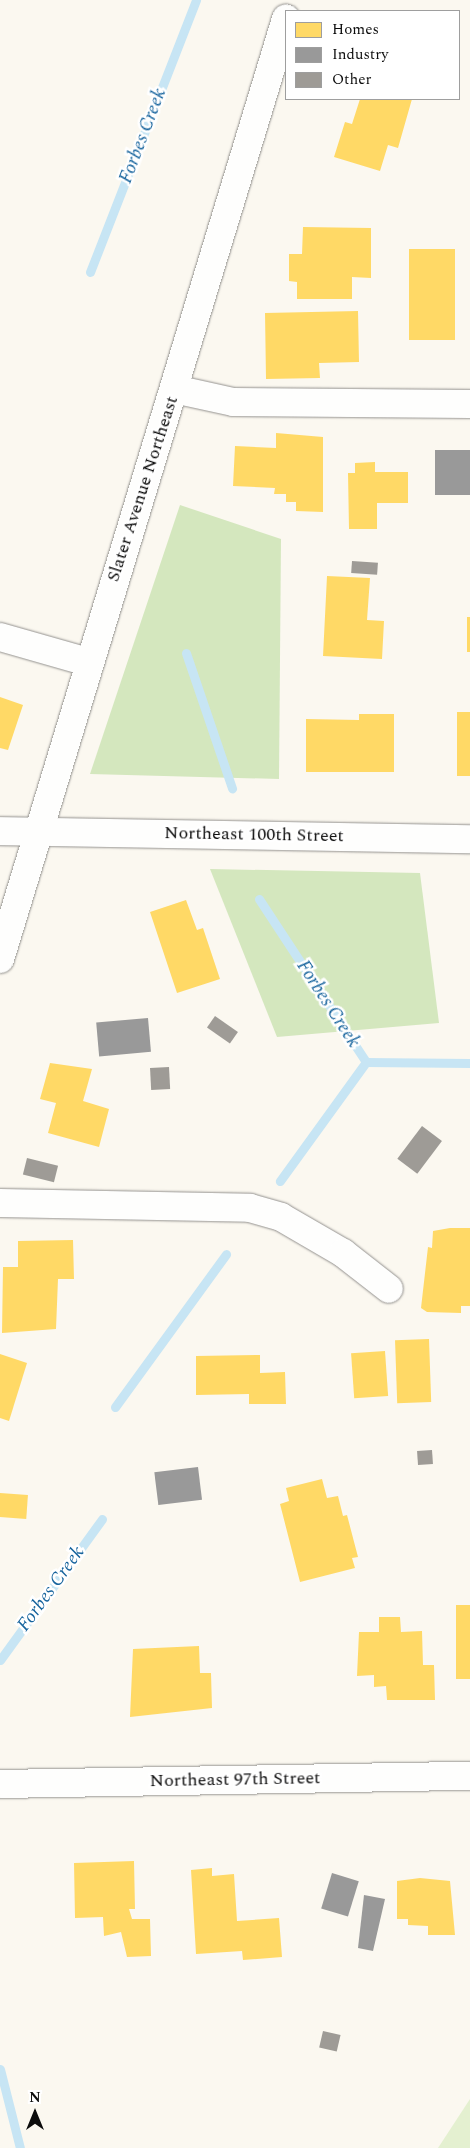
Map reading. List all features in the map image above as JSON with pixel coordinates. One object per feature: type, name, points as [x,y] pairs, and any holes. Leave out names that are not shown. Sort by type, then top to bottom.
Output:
[{"type":"street","name":"Slater Avenue Northeast","points":[[0,958],[88,662],[174,389],[285,23]]},
{"type":"street","points":[[174,389],[233,402],[470,404]]},
{"type":"street","points":[[0,637],[88,662]]},
{"type":"street","name":"Northeast 100th Street","points":[[0,832],[38,830],[470,839]]},
{"type":"street","points":[[0,1203],[250,1208],[281,1217],[344,1253],[389,1289]]},
{"type":"street","name":"Northeast 97th Street","points":[[0,1784],[470,1776]]},
{"type":"green space","points":[[180,505],[281,539],[279,779],[90,774]]},
{"type":"green space","points":[[210,869],[420,873],[439,1023],[277,1037]]},
{"type":"green space","points":[[470,2099],[470,2148],[438,2148]]},
{"type":"building: Homes","points":[[360,100],[412,100],[398,148],[388,145],[380,171],[334,157],[345,122],[352,124]]},
{"type":"building: Homes","points":[[303,227],[371,228],[371,278],[352,277],[352,299],[297,299],[297,282],[289,281],[289,254],[302,254]]},
{"type":"building: Homes","points":[[409,249],[455,249],[455,340],[409,340]]},
{"type":"building: Homes","points":[[358,311],[359,362],[319,363],[320,378],[266,379],[265,313]]},
{"type":"building: Homes","points":[[276,433],[323,437],[323,512],[296,511],[296,502],[286,502],[286,494],[274,494],[275,488],[233,486],[235,446],[276,448]]},
{"type":"building: Homes","points":[[375,462],[375,472],[408,472],[408,503],[377,503],[377,529],[349,529],[348,473],[355,473],[355,463]]},
{"type":"building: Homes","points":[[327,576],[370,578],[367,620],[384,621],[382,659],[323,656]]},
{"type":"building: Homes","points":[[467,617],[470,617],[470,652],[467,652]]},
{"type":"building: Homes","points":[[0,697],[23,705],[8,750],[0,748]]},
{"type":"building: Homes","points":[[457,712],[470,712],[470,776],[457,776]]},
{"type":"building: Homes","points":[[359,714],[394,714],[394,772],[306,772],[306,719],[359,720]]},
{"type":"building: Homes","points":[[186,900],[197,930],[203,928],[220,979],[177,993],[150,912]]},
{"type":"building: Homes","points":[[50,1063],[92,1069],[83,1101],[109,1109],[99,1147],[48,1133],[56,1103],[40,1099]]},
{"type":"building: Homes","points":[[450,1228],[470,1228],[470,1306],[461,1306],[461,1313],[427,1312],[421,1308],[428,1247],[432,1248],[433,1231]]},
{"type":"building: Homes","points":[[73,1240],[74,1279],[58,1279],[56,1329],[2,1333],[3,1267],[18,1267],[18,1241]]},
{"type":"building: Homes","points":[[429,1339],[431,1402],[397,1403],[395,1340]]},
{"type":"building: Homes","points":[[385,1351],[388,1396],[354,1398],[351,1353]]},
{"type":"building: Homes","points":[[0,1354],[27,1363],[9,1421],[0,1418]]},
{"type":"building: Homes","points":[[260,1355],[260,1373],[285,1372],[286,1404],[249,1404],[249,1394],[196,1395],[196,1356]]},
{"type":"building: Homes","points":[[322,1479],[327,1498],[338,1496],[343,1516],[347,1515],[358,1557],[352,1558],[355,1568],[300,1582],[280,1504],[289,1501],[286,1488]]},
{"type":"building: Homes","points":[[0,1493],[28,1495],[26,1519],[0,1517]]},
{"type":"building: Homes","points":[[456,1605],[470,1605],[470,1679],[456,1679]]},
{"type":"building: Homes","points":[[379,1617],[400,1617],[401,1632],[422,1631],[423,1665],[434,1665],[435,1700],[387,1700],[386,1686],[374,1687],[374,1675],[357,1676],[359,1632],[379,1632]]},
{"type":"building: Homes","points":[[199,1646],[200,1673],[211,1673],[212,1708],[130,1717],[133,1649]]},
{"type":"building: Homes","points":[[134,1861],[135,1909],[129,1909],[132,1919],[150,1919],[151,1956],[127,1957],[121,1932],[104,1936],[103,1917],[75,1918],[74,1863]]},
{"type":"building: Homes","points":[[212,1868],[212,1876],[234,1874],[237,1921],[279,1918],[282,1957],[243,1960],[242,1951],[196,1954],[191,1870]]},
{"type":"building: Homes","points":[[420,1878],[450,1881],[455,1935],[428,1935],[428,1926],[408,1925],[408,1919],[397,1919],[397,1881]]},
{"type":"building: Industry","points":[[435,450],[470,450],[470,495],[435,495]]},
{"type":"building: Industry","points":[[148,1018],[151,1052],[99,1056],[96,1023]]},
{"type":"building: Industry","points":[[198,1467],[202,1500],[158,1505],[154,1472]]},
{"type":"building: Industry","points":[[332,1873],[359,1881],[348,1917],[321,1908]]},
{"type":"building: Industry","points":[[364,1895],[385,1899],[373,1951],[358,1948]]},
{"type":"building: Other","points":[[352,561],[378,563],[377,575],[351,573]]},
{"type":"building: Other","points":[[215,1016],[238,1032],[230,1044],[207,1027]]},
{"type":"building: Other","points":[[169,1067],[170,1089],[151,1090],[150,1068]]},
{"type":"building: Other","points":[[422,1126],[442,1141],[417,1174],[397,1159]]},
{"type":"building: Other","points":[[27,1158],[58,1166],[54,1182],[23,1174]]},
{"type":"building: Other","points":[[432,1450],[433,1464],[418,1465],[417,1451]]},
{"type":"building: Other","points":[[323,2031],[341,2035],[337,2052],[319,2048]]},
{"type":"waterway","name":"Forbes Creek","points":[[90,272],[196,0]]},
{"type":"waterway","name":"Forbes Creek","points":[[186,653],[232,788]]},
{"type":"waterway","name":"Forbes Creek","points":[[259,899],[366,1062],[280,1181]]},
{"type":"waterway","points":[[366,1062],[470,1063]]},
{"type":"waterway","name":"Forbes Creek","points":[[115,1407],[226,1254]]},
{"type":"waterway","name":"Forbes Creek","points":[[0,1660],[102,1519]]},
{"type":"waterway","name":"Forbes Creek","points":[[0,2069],[20,2148]]}]
